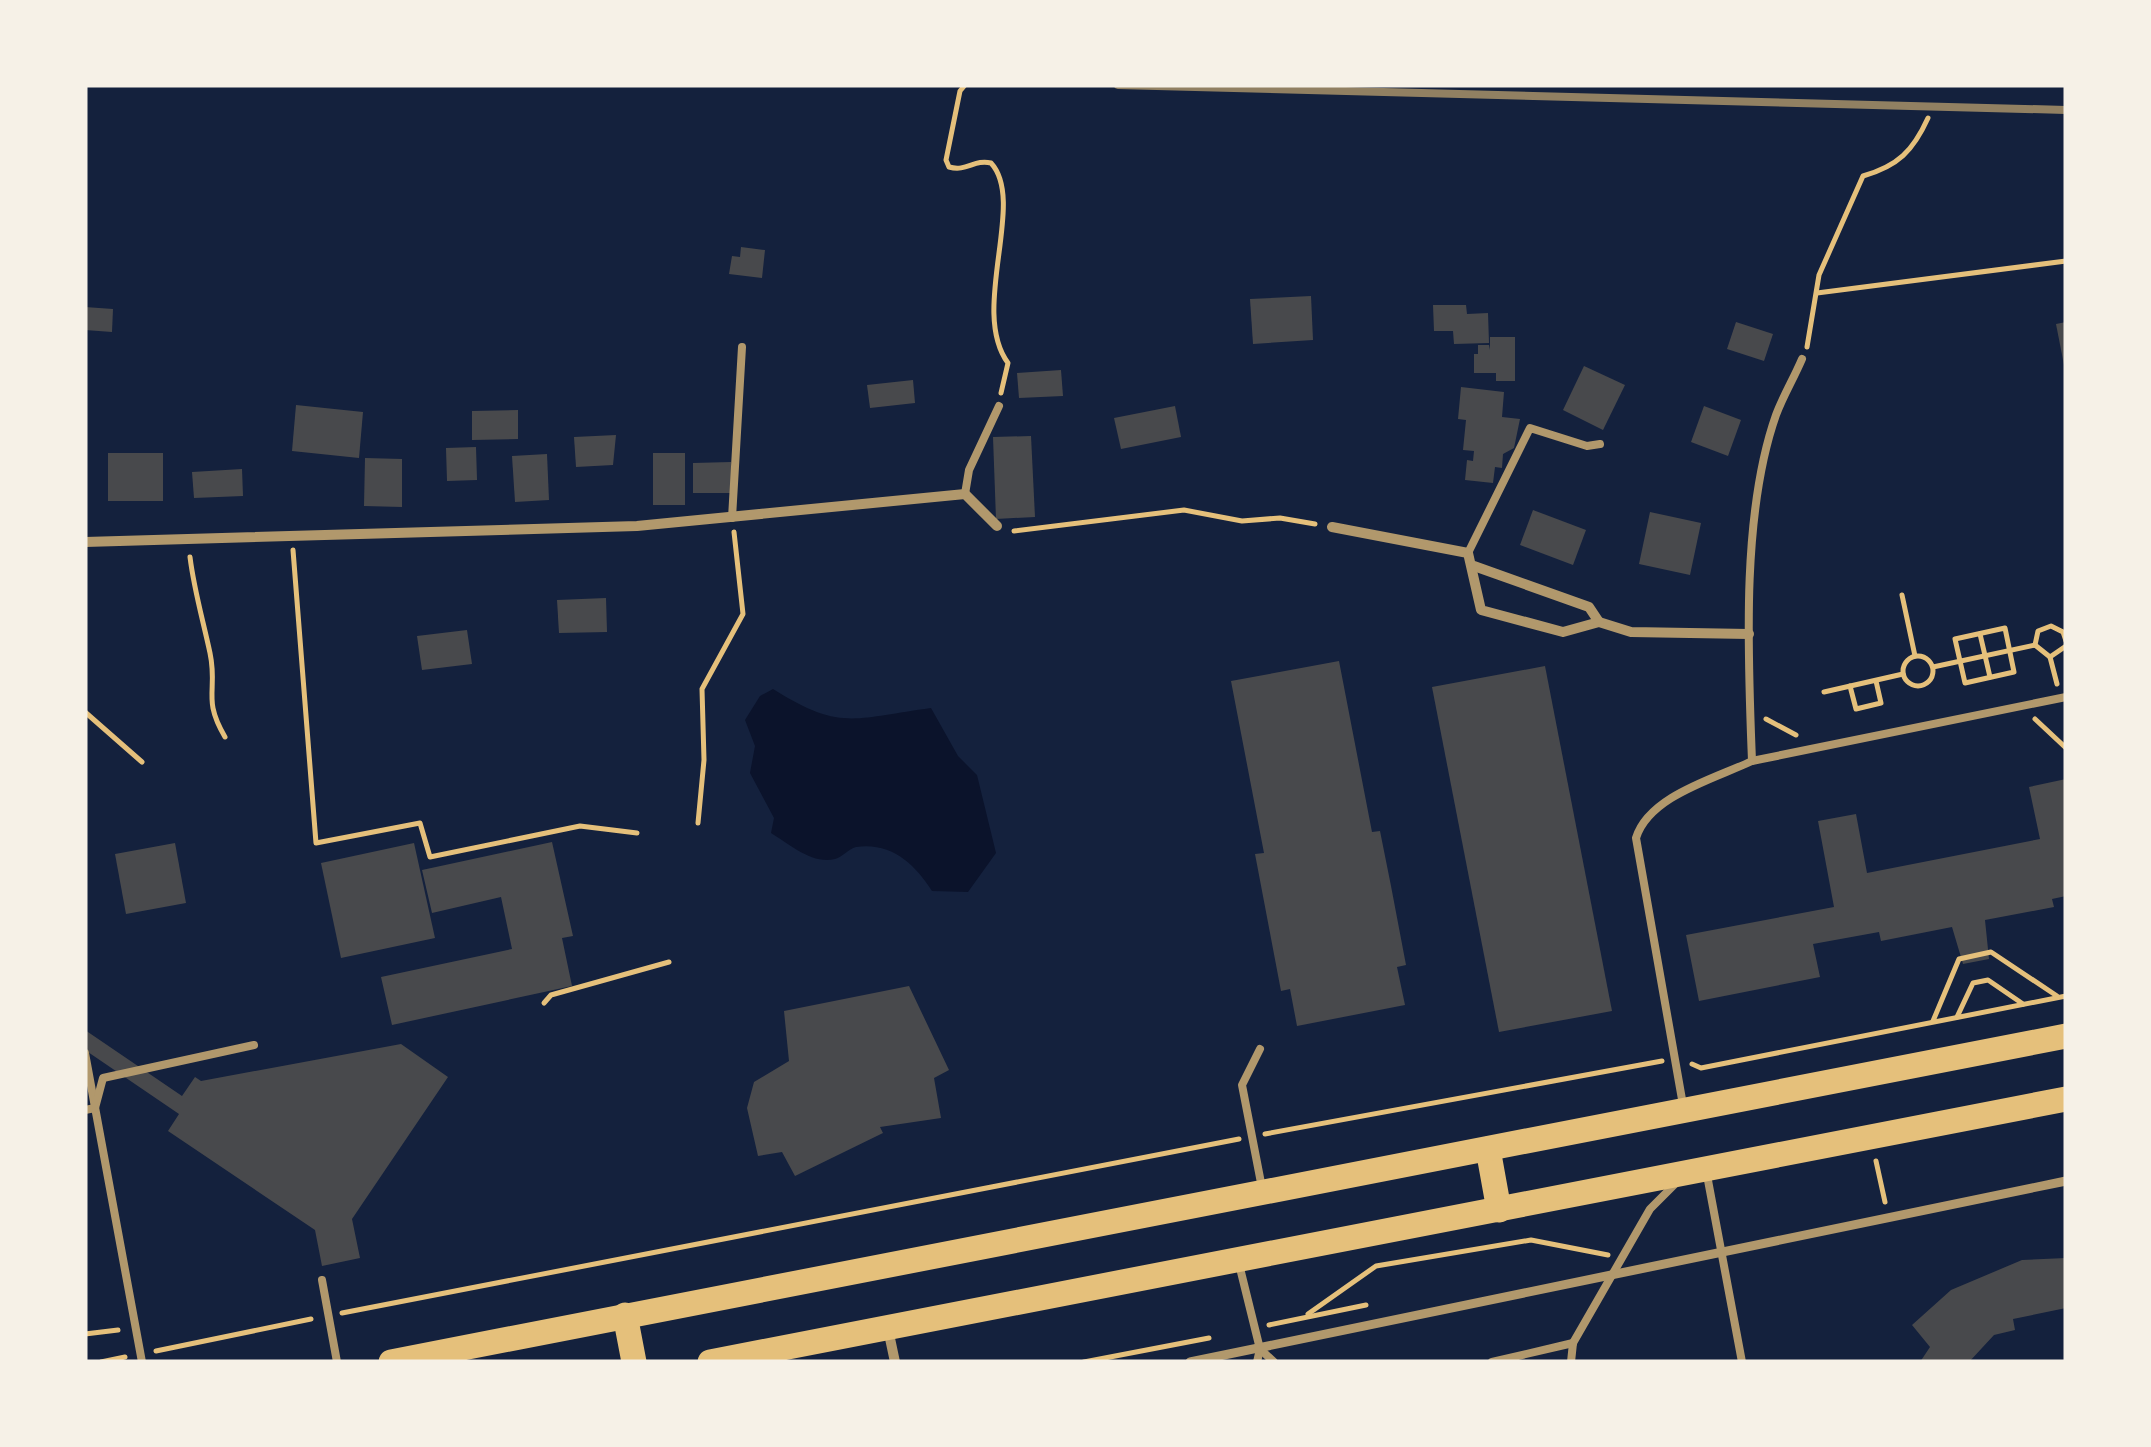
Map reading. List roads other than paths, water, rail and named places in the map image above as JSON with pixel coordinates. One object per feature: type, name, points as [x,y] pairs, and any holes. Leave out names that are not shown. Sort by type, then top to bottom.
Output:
[{"type":"main road","points":[[391,1362],[2066,1036]]},
{"type":"main road","points":[[710,1362],[2066,1100]]},
{"type":"main road","points":[[1488,1149],[1499,1210]]},
{"type":"main road","points":[[625,1315],[634,1362]]},
{"type":"street","points":[[85,542],[637,526],[965,494],[997,526]]},
{"type":"street","points":[[1332,527],[1468,554],[1474,566],[1481,610],[1564,632],[1599,622],[1632,632],[1750,634]]},
{"type":"street","points":[[1474,566],[1589,608],[1599,622]]},
{"type":"street","points":[[1190,1362],[2066,1181]]},
{"type":"street","points":[[888,1328],[895,1362]]},
{"type":"lane","points":[[732,518],[742,347]]},
{"type":"lane","points":[[1752,761],[1750,634],[1760,473],[1776,414],[1802,359]]},
{"type":"lane","points":[[965,494],[969,470],[999,406]]},
{"type":"lane","points":[[1468,554],[1530,428],[1587,446],[1600,444]]},
{"type":"lane","points":[[1684,1110],[1636,838],[1640,825],[1658,806],[1752,761],[2063,698]]},
{"type":"lane","points":[[90,1109],[103,1078],[254,1045]]},
{"type":"lane","points":[[1260,1048],[1242,1084],[1263,1192]]},
{"type":"lane","points":[[85,1053],[90,1109],[142,1358]]},
{"type":"lane","points":[[1571,1362],[1573,1343],[1650,1209],[1695,1173],[1722,1251],[1742,1362]]},
{"type":"lane","points":[[1238,1260],[1260,1348],[1257,1362]]},
{"type":"lane","points":[[322,1280],[337,1362]]},
{"type":"lane","points":[[1492,1362],[1573,1343]]},
{"type":"lane","points":[[1260,1348],[1274,1362]]},
{"type":"water","points":[[773,689],[833,717],[866,718],[931,708],[958,756],[977,775],[996,853],[968,892],[932,891],[909,863],[891,851],[856,847],[835,859],[818,859],[771,833],[774,818],[750,773],[755,746],[745,720],[760,696]]},
{"type":"railway","points":[[1118,85],[2066,110]]}]
